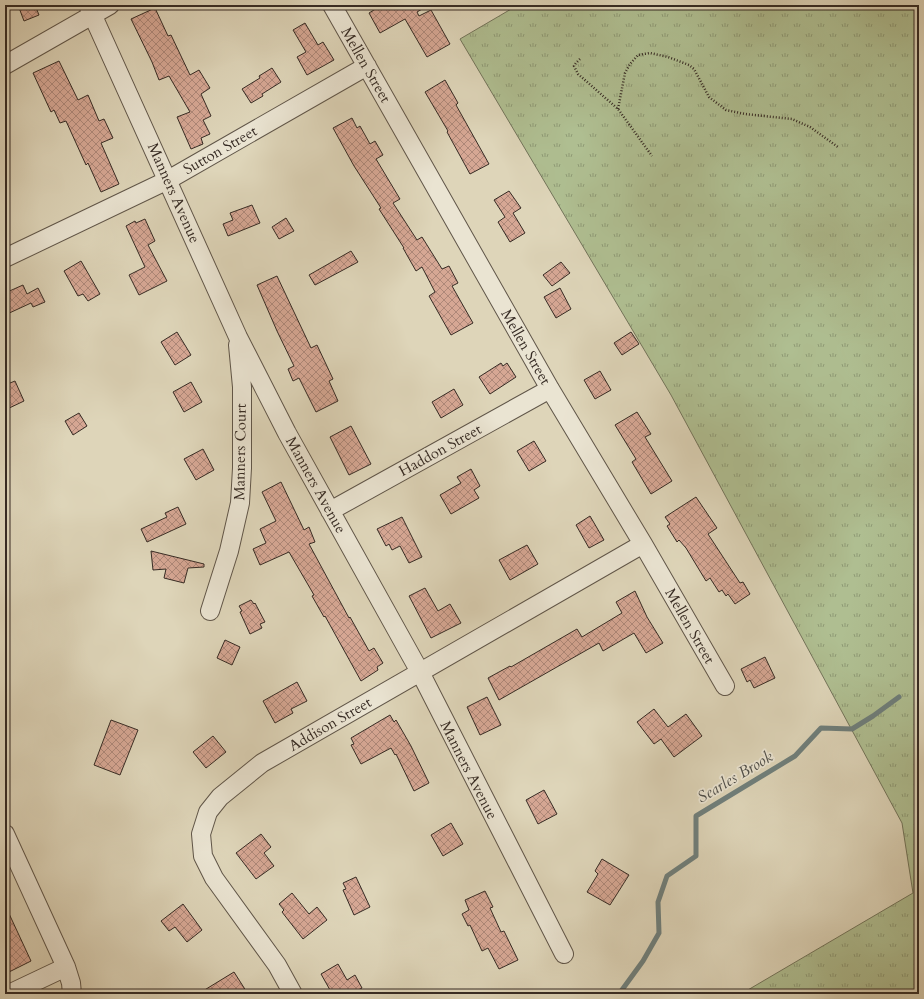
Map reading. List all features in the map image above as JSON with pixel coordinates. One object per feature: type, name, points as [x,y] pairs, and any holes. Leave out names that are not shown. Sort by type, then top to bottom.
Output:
[{"type":"street","points":[[5,65],[91,10],[110,5]]},
{"type":"street","name":"Mellen Street","points":[[332,5],[550,389],[643,544],[725,686]]},
{"type":"street","name":"Manners Avenue","points":[[91,10],[238,336],[287,434],[420,672],[564,954]]},
{"type":"street","name":"Sutton Street","points":[[5,258],[168,180],[367,66]]},
{"type":"street","name":"Manners Court","points":[[210,611],[230,551],[240,503],[242,468],[242,387],[238,336]]},
{"type":"street","name":"Haddon Street","points":[[330,511],[550,389]]},
{"type":"street","name":"Addison Street","points":[[293,994],[277,964],[214,878],[203,856],[201,834],[208,812],[220,797],[262,763],[643,544]]},
{"type":"street","points":[[5,834],[66,967],[71,983],[72,994]]},
{"type":"street","points":[[8,994],[66,967]]},
{"type":"path","points":[[618,109],[625,72],[638,55],[650,53],[668,57],[689,65],[694,69],[709,97],[726,110],[745,114],[792,119],[810,127],[838,147]]},
{"type":"path","points":[[580,59],[574,66],[578,74],[618,109],[652,156]]},
{"type":"green space","points":[[518,5],[919,5],[919,994],[741,994],[913,893],[902,823],[671,395],[460,39]]},
{"type":"building","points":[[18,5],[35,5],[39,15],[24,21]]},
{"type":"building","points":[[382,5],[429,5],[417,12],[419,16],[431,10],[450,44],[427,57],[405,19],[380,33],[369,13]]},
{"type":"building","points":[[155,8],[168,36],[171,35],[190,75],[199,70],[210,88],[201,94],[211,116],[203,120],[210,134],[201,138],[203,144],[191,149],[177,117],[190,112],[169,76],[159,80],[131,19]]},
{"type":"building","points":[[305,23],[318,45],[323,42],[334,60],[307,75],[297,57],[306,52],[293,30]]},
{"type":"building","points":[[59,61],[78,100],[88,95],[99,121],[104,119],[113,138],[101,143],[119,184],[101,192],[88,163],[86,165],[66,121],[60,123],[54,110],[51,112],[33,73]]},
{"type":"building","points":[[272,68],[281,82],[251,103],[242,89],[260,78],[259,76]]},
{"type":"building","points":[[445,80],[458,103],[456,105],[489,164],[470,174],[447,132],[448,131],[425,92]]},
{"type":"building","points":[[352,118],[357,128],[360,126],[370,144],[375,141],[383,155],[376,159],[400,199],[393,203],[417,240],[422,237],[442,269],[449,266],[458,283],[452,286],[473,323],[451,335],[429,296],[435,292],[422,267],[416,271],[404,248],[379,209],[381,208],[354,166],[333,128]]},
{"type":"building","points":[[509,191],[521,208],[513,213],[525,233],[510,242],[498,222],[505,217],[494,200]]},
{"type":"building","points":[[252,205],[260,223],[228,236],[223,224],[233,220],[230,213]]},
{"type":"building","points":[[286,218],[294,231],[279,239],[272,227]]},
{"type":"building","points":[[145,219],[155,241],[148,245],[167,281],[139,295],[129,275],[145,267],[126,226],[135,221],[136,223]]},
{"type":"building","points":[[351,251],[358,262],[315,285],[309,275]]},
{"type":"building","points":[[81,261],[100,294],[88,301],[83,294],[78,296],[64,271]]},
{"type":"building","points":[[561,262],[570,273],[552,286],[543,275]]},
{"type":"building","points":[[277,276],[311,348],[317,345],[333,379],[329,381],[338,401],[316,412],[299,378],[293,381],[288,369],[294,366],[257,285]]},
{"type":"building","points":[[23,285],[27,294],[38,288],[45,302],[33,307],[31,303],[5,315],[5,293]]},
{"type":"building","points":[[560,288],[571,309],[556,318],[544,297]]},
{"type":"building","points":[[177,332],[191,355],[175,365],[161,342]]},
{"type":"building","points":[[631,332],[639,344],[622,355],[614,343]]},
{"type":"building","points":[[501,363],[503,366],[507,363],[516,377],[490,394],[479,377]]},
{"type":"building","points":[[600,371],[611,390],[595,399],[584,380]]},
{"type":"building","points":[[15,381],[24,401],[5,410],[5,385]]},
{"type":"building","points":[[191,382],[202,402],[184,412],[173,392]]},
{"type":"building","points":[[454,389],[463,405],[441,418],[432,402]]},
{"type":"building","points":[[637,412],[651,434],[645,437],[672,481],[651,494],[632,462],[636,459],[615,425]]},
{"type":"building","points":[[79,413],[87,426],[73,435],[65,421]]},
{"type":"building","points":[[351,426],[371,464],[349,475],[330,437]]},
{"type":"building","points":[[534,441],[546,461],[529,471],[517,451]]},
{"type":"building","points":[[203,449],[214,470],[196,480],[184,459]]},
{"type":"building","points":[[471,469],[480,486],[474,490],[479,498],[451,514],[440,495],[461,483],[457,477]]},
{"type":"building","points":[[281,482],[304,530],[309,527],[315,542],[309,544],[349,618],[350,617],[369,651],[374,648],[383,663],[377,667],[378,670],[361,681],[325,616],[324,617],[312,596],[314,595],[289,552],[260,565],[253,549],[266,543],[260,529],[276,521],[262,492]]},
{"type":"building","points":[[696,497],[717,528],[708,534],[740,583],[743,582],[750,594],[735,604],[728,594],[726,596],[722,590],[719,592],[710,578],[706,581],[686,548],[679,540],[677,542],[667,526],[670,524],[665,517]]},
{"type":"building","points":[[178,507],[186,524],[147,542],[141,529],[167,517],[165,513]]},
{"type":"building","points":[[590,516],[604,540],[589,548],[576,525]]},
{"type":"building","points":[[402,517],[422,557],[409,563],[400,546],[392,550],[389,544],[386,546],[377,529]]},
{"type":"building","points":[[527,545],[538,564],[510,580],[499,560]]},
{"type":"building","points":[[151,551],[204,564],[204,567],[188,568],[184,583],[164,578],[166,569],[153,570]]},
{"type":"building","points":[[425,588],[438,611],[450,604],[461,623],[431,638],[409,596]]},
{"type":"building","points":[[635,591],[647,617],[663,643],[646,653],[634,633],[603,651],[599,643],[499,700],[488,678],[510,666],[511,667],[577,629],[582,637],[622,613],[616,602]]},
{"type":"building","points":[[251,600],[254,604],[255,603],[265,622],[260,624],[262,628],[250,634],[240,612],[242,611],[239,606]]},
{"type":"building","points":[[225,640],[240,647],[232,665],[217,658]]},
{"type":"building","points":[[765,657],[775,678],[754,688],[750,680],[747,682],[741,669]]},
{"type":"building","points":[[297,682],[307,701],[291,709],[293,713],[275,723],[263,701]]},
{"type":"building","points":[[487,697],[501,725],[480,735],[467,707]]},
{"type":"building","points":[[654,709],[668,727],[686,714],[702,736],[674,757],[661,739],[654,744],[637,722]]},
{"type":"building","points":[[390,715],[394,722],[396,720],[411,746],[429,783],[414,791],[396,754],[395,755],[391,748],[361,764],[351,745],[354,744],[351,738]]},
{"type":"building","points":[[111,720],[138,730],[120,775],[94,765]]},
{"type":"building","points":[[213,736],[226,752],[206,768],[193,752]]},
{"type":"building","points":[[544,790],[557,814],[538,824],[526,800]]},
{"type":"building","points":[[451,823],[463,844],[443,856],[431,835]]},
{"type":"building","points":[[261,834],[271,847],[264,853],[274,866],[256,879],[236,853]]},
{"type":"building","points":[[602,859],[629,875],[610,905],[587,892],[598,874],[595,871]]},
{"type":"building","points":[[356,877],[370,907],[354,915],[343,890],[346,889],[343,883]]},
{"type":"building","points":[[485,891],[493,907],[490,908],[501,932],[504,931],[518,960],[499,969],[488,948],[482,951],[470,925],[468,926],[462,914],[469,910],[465,900]]},
{"type":"building","points":[[292,893],[309,914],[317,907],[327,920],[303,939],[282,912],[284,910],[279,904]]},
{"type":"building","points":[[183,904],[202,930],[187,942],[175,927],[169,931],[161,921]]},
{"type":"building","points":[[5,905],[31,961],[9,972],[5,965]]},
{"type":"building","points":[[338,964],[347,980],[355,975],[362,988],[354,992],[355,994],[323,994],[330,990],[321,974]]},
{"type":"building","points":[[234,972],[248,994],[198,994]]},
{"type":"waterway","name":"Searles Brook","points":[[619,994],[643,961],[659,933],[658,902],[667,876],[696,856],[696,816],[795,756],[821,728],[852,729],[899,697]]}]
